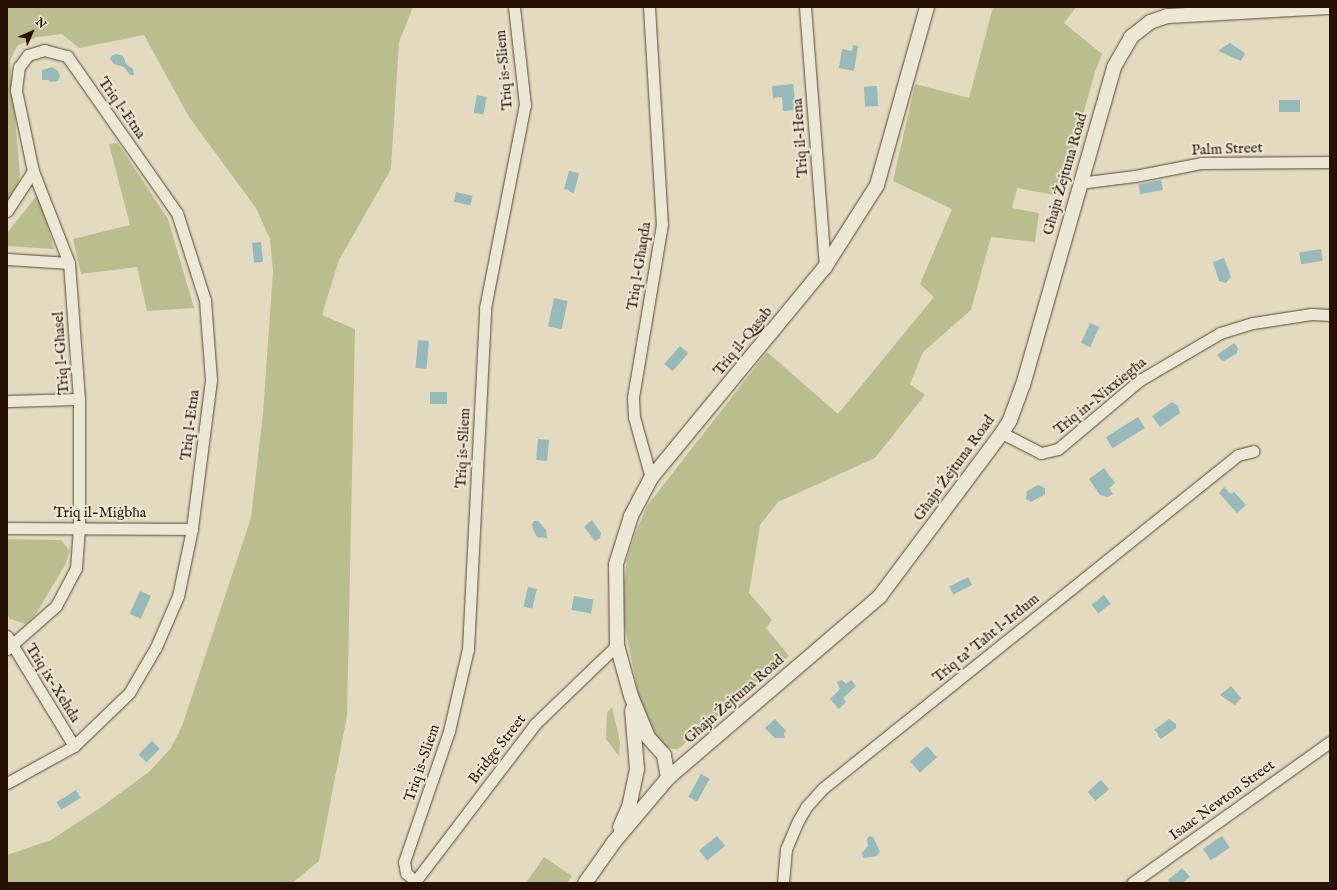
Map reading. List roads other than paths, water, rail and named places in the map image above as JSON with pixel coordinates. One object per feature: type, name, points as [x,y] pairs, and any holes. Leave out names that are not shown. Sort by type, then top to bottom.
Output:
[{"type":"street","name":"Triq is-Sliem","points":[[415,882],[406,873],[404,862],[449,731],[468,649],[485,308],[525,105],[514,7]]},
{"type":"street","name":"Triq l-Għaqda","points":[[649,7],[662,224],[633,398],[634,417],[652,478]]},
{"type":"street","name":"Triq il-Hena","points":[[805,7],[825,267]]},
{"type":"street","name":"Triq il-Qasab","points":[[668,778],[664,755],[648,737],[631,696],[617,644],[616,564],[630,516],[652,478],[825,267],[877,185],[928,7]]},
{"type":"street","name":"Għajn Żejtuna Road","points":[[585,883],[614,842],[656,790],[668,778],[880,596],[1002,433],[1010,420],[1023,385],[1079,183],[1114,67],[1131,37],[1150,22],[1168,16],[1330,7]]},
{"type":"street","name":"Triq l-Għasel","points":[[10,648],[56,606],[76,568],[79,527],[79,399],[69,263],[33,171],[16,90],[19,67],[28,55],[44,50]]},
{"type":"street","name":"Triq l-Etna","points":[[7,783],[74,746],[129,693],[156,647],[178,596],[192,529],[211,380],[205,300],[177,213],[67,56],[44,50]]},
{"type":"street","name":"Palm Street","points":[[1079,183],[1135,176],[1201,162],[1330,162]]},
{"type":"street","points":[[7,211],[33,171]]},
{"type":"street","points":[[7,259],[69,263]]},
{"type":"street","name":"Triq in-Nixxiegħa","points":[[1002,433],[1041,453],[1058,449],[1140,380],[1220,333],[1253,323],[1311,314],[1330,314]]},
{"type":"street","points":[[7,401],[79,399]]},
{"type":"street","name":"Triq ta' Taħt l-Irdum","points":[[783,883],[786,849],[798,821],[806,807],[822,789],[1238,455],[1254,451]]},
{"type":"street","name":"Triq il-Miġbħa","points":[[7,528],[79,527],[192,529]]},
{"type":"street","name":"Triq ix-Xehda","points":[[7,636],[10,648],[74,746]]},
{"type":"street","name":"Bridge Street","points":[[415,882],[535,724],[617,644]]},
{"type":"street","name":"Triq il-Qasab","points":[[614,842],[629,807],[637,769],[631,696]]},
{"type":"street","name":"Isaac Newton Street","points":[[1132,883],[1330,742]]},
{"type":"street","points":[[634,785],[656,790]]},
{"type":"water","points":[[1230,43],[1245,53],[1241,61],[1218,51]]},
{"type":"water","points":[[853,45],[858,46],[854,71],[839,68],[842,49],[852,51]]},
{"type":"water","points":[[116,54],[123,56],[126,64],[133,69],[134,75],[130,75],[124,67],[114,64],[110,59],[111,56]]},
{"type":"water","points":[[52,67],[58,71],[60,76],[58,81],[51,82],[48,80],[42,80],[42,70]]},
{"type":"water","points":[[793,84],[796,110],[783,111],[782,97],[773,98],[772,86]]},
{"type":"water","points":[[877,86],[878,106],[865,107],[864,87]]},
{"type":"water","points":[[477,95],[487,97],[483,115],[474,113]]},
{"type":"water","points":[[1279,100],[1300,100],[1300,112],[1279,112]]},
{"type":"water","points":[[569,171],[579,173],[574,193],[570,192],[568,189],[564,190]]},
{"type":"water","points":[[1161,180],[1163,190],[1140,194],[1138,184]]},
{"type":"water","points":[[456,192],[473,196],[470,206],[454,202]]},
{"type":"water","points":[[261,242],[263,262],[254,263],[252,243]]},
{"type":"water","points":[[1321,249],[1323,261],[1301,264],[1299,252]]},
{"type":"water","points":[[1224,258],[1231,277],[1226,283],[1219,281],[1213,262]]},
{"type":"water","points":[[554,298],[568,301],[562,329],[548,326]]},
{"type":"water","points":[[1090,323],[1099,327],[1090,347],[1081,343]]},
{"type":"water","points":[[418,340],[429,341],[427,369],[416,368]]},
{"type":"water","points":[[1234,343],[1238,348],[1237,353],[1224,361],[1221,360],[1217,355]]},
{"type":"water","points":[[680,346],[688,353],[673,371],[664,364]]},
{"type":"water","points":[[430,392],[447,392],[447,404],[430,404]]},
{"type":"water","points":[[1172,402],[1178,406],[1180,413],[1160,427],[1152,416]]},
{"type":"water","points":[[1138,417],[1145,428],[1113,448],[1106,437]]},
{"type":"water","points":[[538,439],[549,440],[547,461],[536,460]]},
{"type":"water","points":[[1104,468],[1115,483],[1109,488],[1113,494],[1108,497],[1100,495],[1089,479]]},
{"type":"water","points":[[1038,485],[1045,488],[1045,494],[1031,502],[1026,499],[1027,491]]},
{"type":"water","points":[[1224,487],[1231,494],[1234,492],[1246,505],[1237,513],[1219,493]]},
{"type":"water","points":[[592,520],[601,533],[600,538],[595,541],[584,527]]},
{"type":"water","points":[[534,521],[538,521],[546,530],[547,538],[537,537],[532,524]]},
{"type":"water","points":[[968,577],[972,585],[953,595],[949,587]]},
{"type":"water","points":[[528,587],[537,589],[532,609],[524,606]]},
{"type":"water","points":[[140,591],[151,596],[141,619],[130,614]]},
{"type":"water","points":[[1104,595],[1111,604],[1098,614],[1091,605]]},
{"type":"water","points":[[574,596],[594,600],[591,614],[571,610]]},
{"type":"water","points":[[842,680],[846,684],[851,680],[856,686],[843,698],[846,702],[839,709],[830,699],[840,689],[837,682]]},
{"type":"water","points":[[1231,686],[1241,698],[1235,705],[1220,695]]},
{"type":"water","points":[[775,719],[786,731],[784,733],[785,738],[775,738],[765,728]]},
{"type":"water","points":[[1169,719],[1176,724],[1176,728],[1161,739],[1158,736],[1158,733],[1154,730]]},
{"type":"water","points":[[152,741],[160,749],[146,762],[139,754]]},
{"type":"water","points":[[927,746],[937,757],[920,773],[910,761]]},
{"type":"water","points":[[701,774],[710,779],[697,802],[688,797]]},
{"type":"water","points":[[1101,780],[1109,789],[1096,801],[1088,792]]},
{"type":"water","points":[[76,790],[81,798],[61,810],[56,802]]},
{"type":"water","points":[[717,836],[725,846],[707,861],[699,850]]},
{"type":"water","points":[[869,836],[873,837],[880,852],[877,856],[863,858],[862,853],[868,846],[867,839]]},
{"type":"water","points":[[1222,836],[1230,848],[1211,860],[1203,849]]},
{"type":"water","points":[[1182,868],[1190,877],[1182,883],[1169,883],[1168,880]]}]
